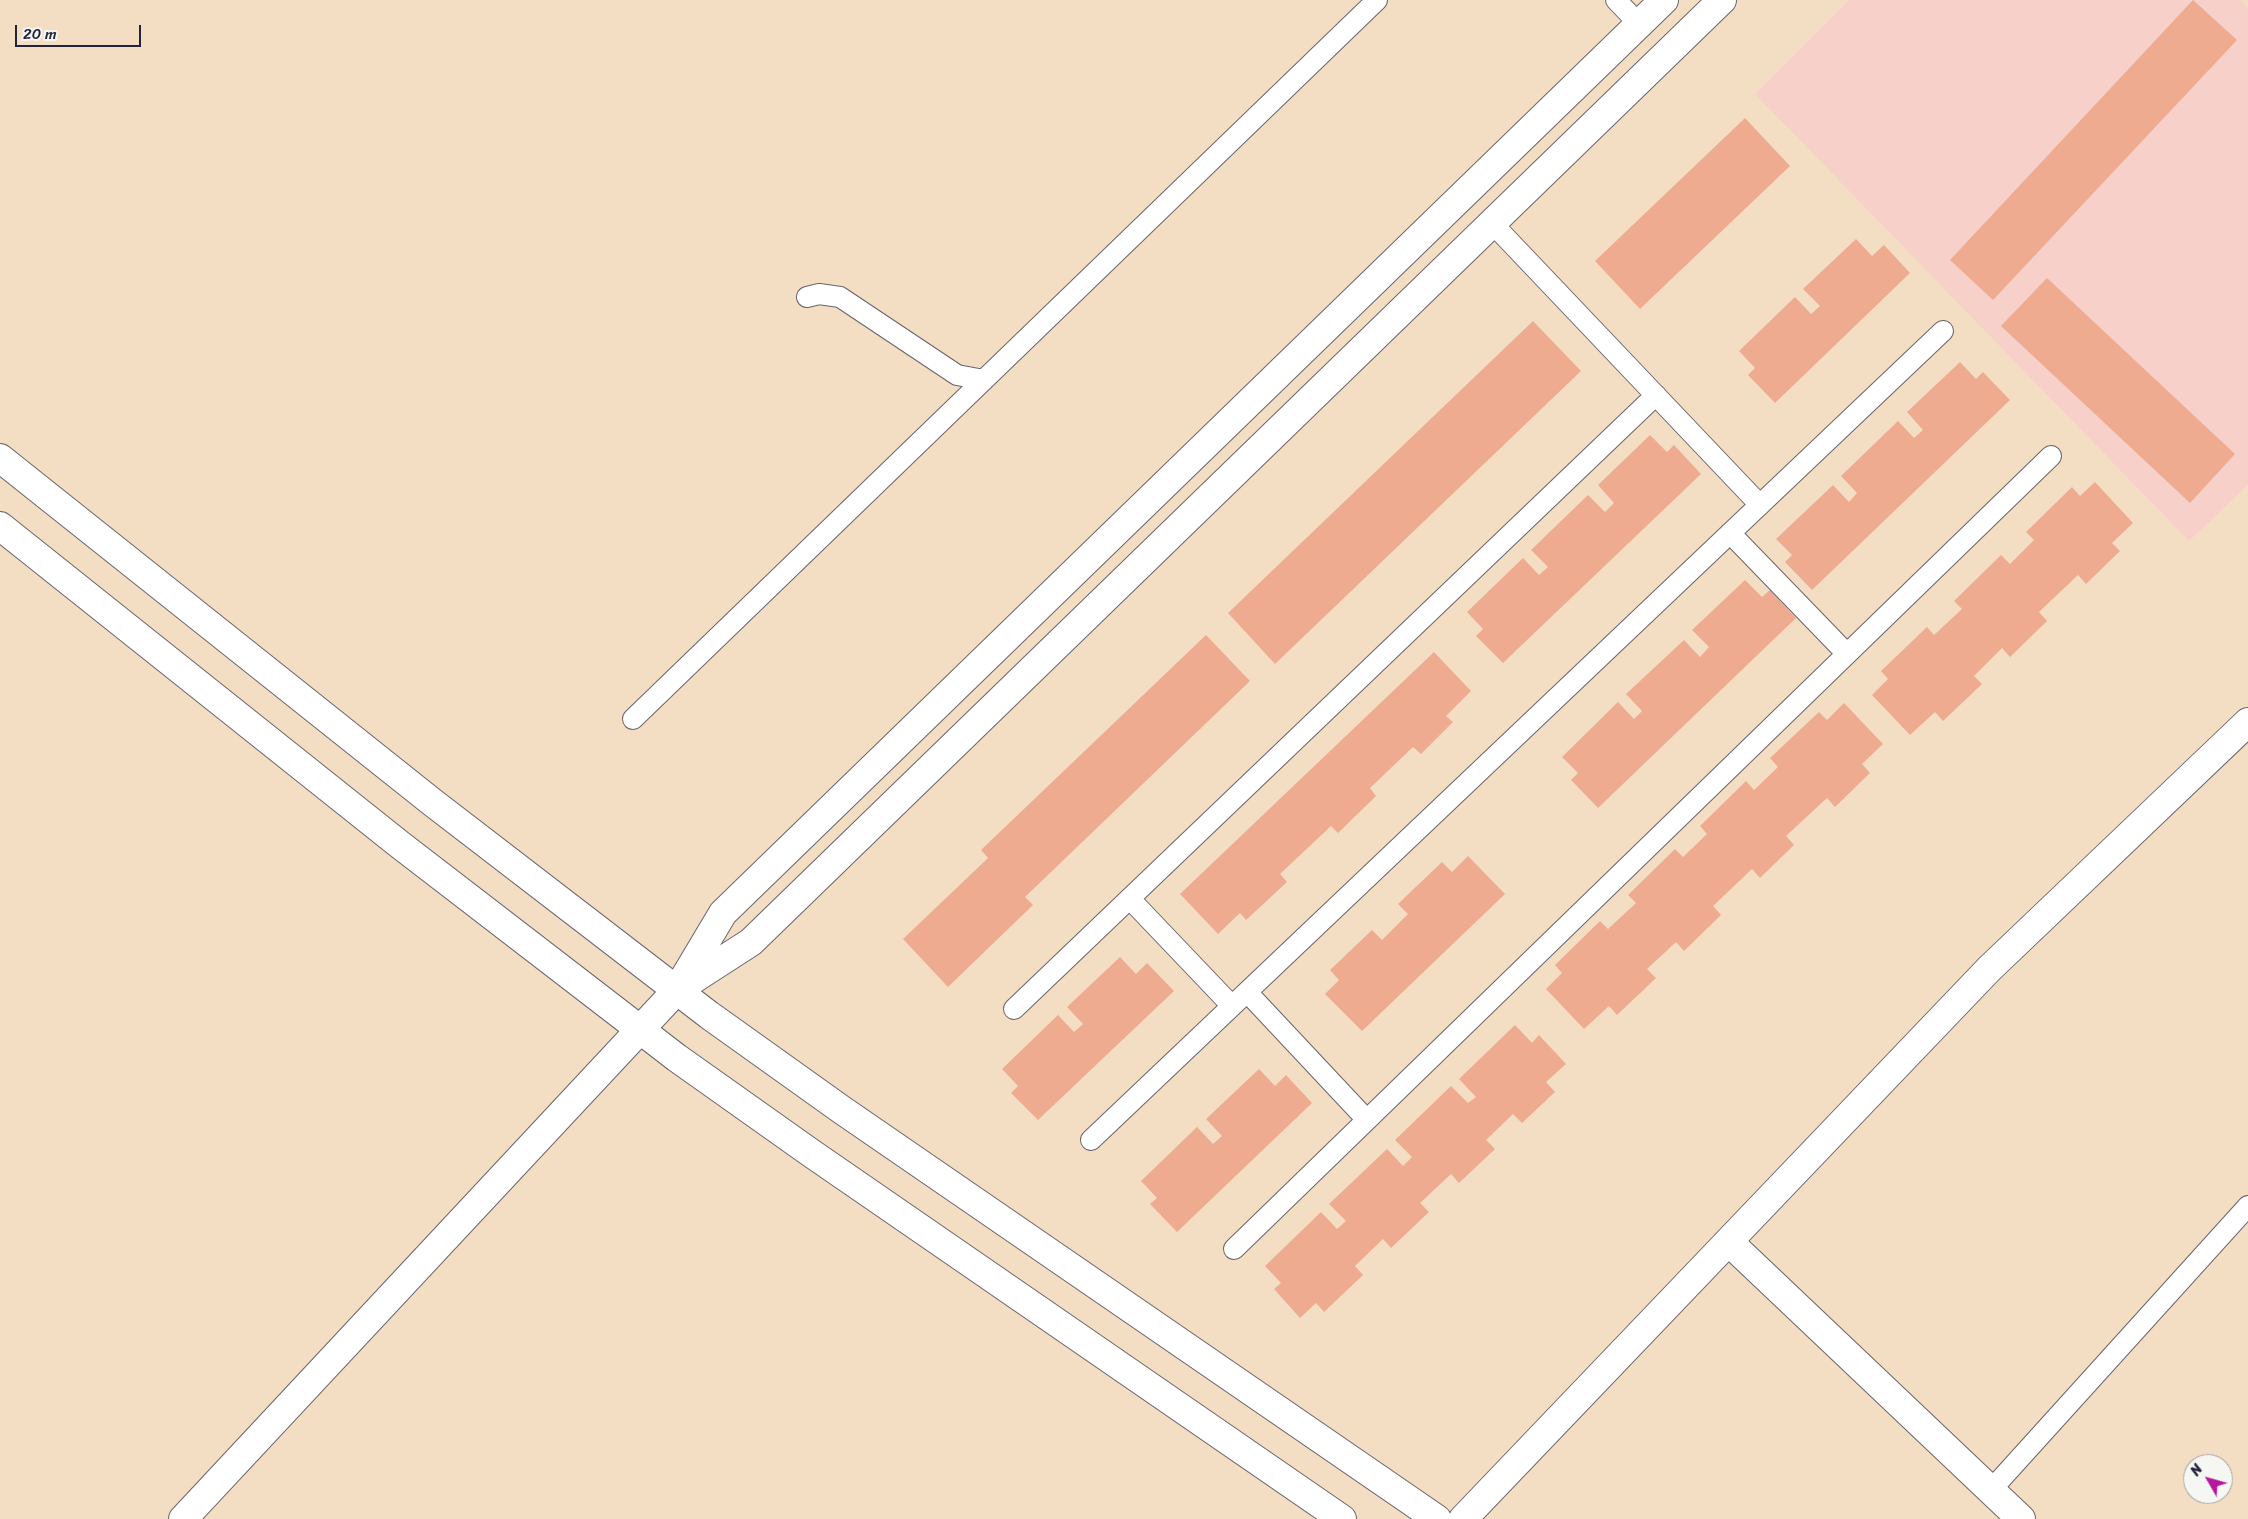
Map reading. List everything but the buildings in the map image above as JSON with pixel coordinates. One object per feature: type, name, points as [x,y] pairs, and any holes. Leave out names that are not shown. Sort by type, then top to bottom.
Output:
[{"type":"street","points":[[183,1519],[642,1030],[677,990],[723,913],[1664,0]]},
{"type":"street","points":[[677,990],[751,942],[1722,0]]},
{"type":"street","points":[[0,458],[432,802],[677,990],[842,1110],[1437,1519]]},
{"type":"street","points":[[0,526],[399,844],[642,1030],[811,1154],[1342,1519]]},
{"type":"street","points":[[1463,1519],[1989,969],[2248,722]]},
{"type":"street","points":[[1729,1242],[2021,1519]]},
{"type":"lane","points":[[633,719],[1377,0]]},
{"type":"lane","points":[[1616,0],[1639,24]]},
{"type":"lane","points":[[1492,223],[1760,505]]},
{"type":"lane","points":[[806,296],[819,294],[840,297],[957,374],[984,380]]},
{"type":"lane","points":[[1091,1140],[1943,331]]},
{"type":"lane","points":[[1014,1009],[1656,395]]},
{"type":"lane","points":[[1234,1249],[2051,456]]},
{"type":"lane","points":[[1730,533],[1847,654]]},
{"type":"lane","points":[[1130,899],[1232,1006]]},
{"type":"lane","points":[[1247,992],[1367,1120]]},
{"type":"lane","points":[[1991,1490],[2248,1206]]},
{"type":"shaded area","points":[[1849,0],[2240,0],[2248,8],[2248,485],[2189,541],[1755,94]]}]
